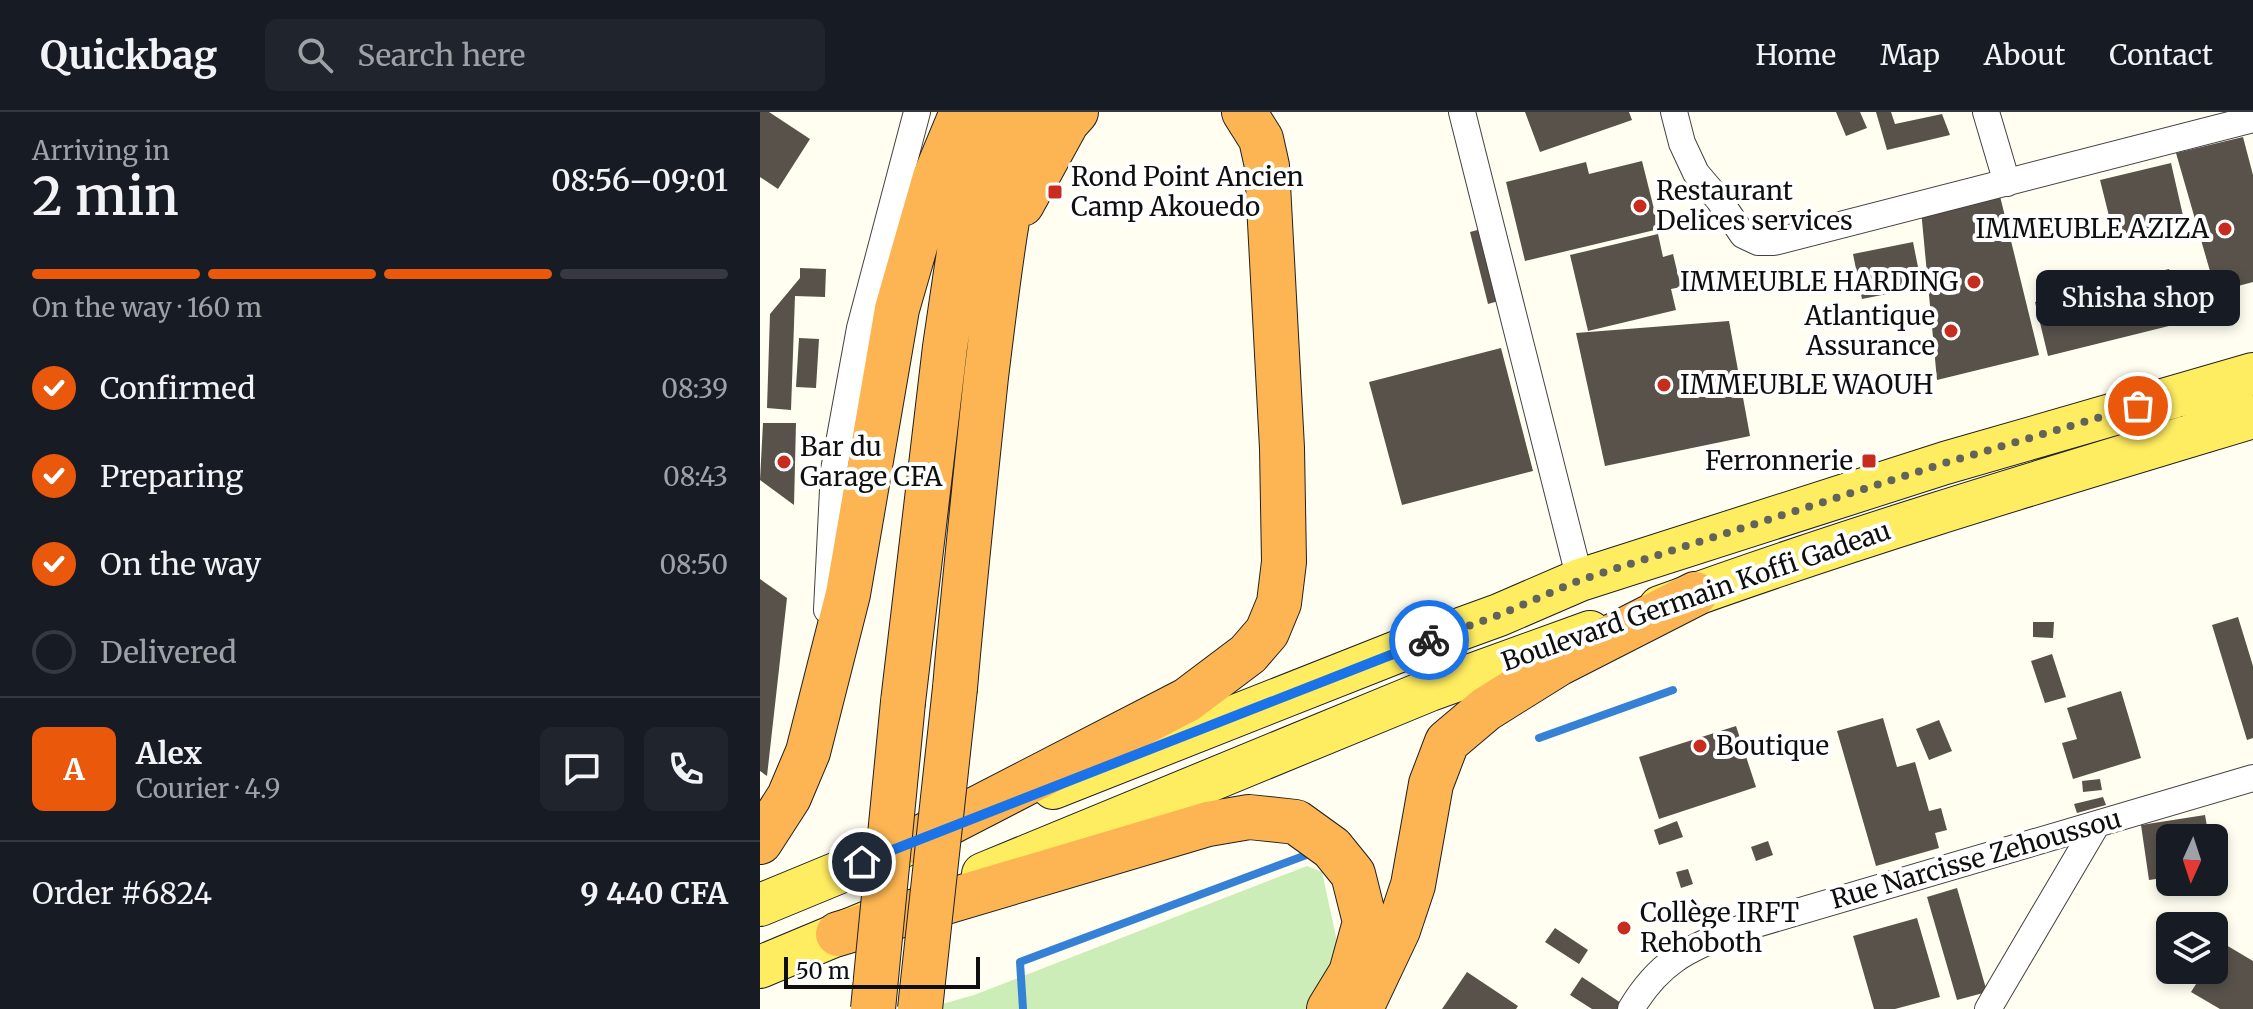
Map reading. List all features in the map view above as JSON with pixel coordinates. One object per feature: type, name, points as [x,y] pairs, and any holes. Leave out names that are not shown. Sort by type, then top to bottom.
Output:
[{"type":"highway","points":[[760,842],[789,797],[808,752],[848,594],[897,309],[935,177],[962,112]]},
{"type":"highway","points":[[873,1009],[903,702],[945,347],[970,178],[986,112]]},
{"type":"highway","points":[[920,1009],[955,688],[966,553],[998,275],[1015,165],[1029,112]]},
{"type":"highway","points":[[998,275],[1024,198],[1067,122],[1076,112]]},
{"type":"highway","points":[[914,841],[1187,700],[1248,654],[1267,632],[1279,603],[1284,562],[1282,448],[1267,166],[1261,139],[1244,112]]},
{"type":"highway","points":[[1360,1009],[1398,930],[1413,885],[1431,784],[1447,742],[1486,709],[1558,664],[1695,594]]},
{"type":"highway","points":[[838,934],[1208,824],[1249,817],[1296,822],[1332,848],[1353,874],[1365,922],[1351,973],[1329,1009]]},
{"type":"main road","name":"Boulevard Germain Koffi Gadeau","points":[[760,905],[914,841],[1499,615],[1580,580],[1945,463],[2253,374]]},
{"type":"main road","name":"Boulevard Germain Koffi Gadeau","points":[[771,962],[1430,690],[1785,562],[1977,500],[2253,417]]},
{"type":"street","points":[[824,691],[834,470],[860,328],[917,112]]},
{"type":"street","points":[[1462,112],[1580,580]]},
{"type":"street","points":[[1674,112],[1682,143],[1696,173],[1743,235],[1758,242],[1774,242],[2253,119]]},
{"type":"street","points":[[1986,112],[2007,183]]},
{"type":"street","name":"Rue Narcisse Zehoussou","points":[[1631,1009],[1640,993],[1666,966],[1689,949],[1751,926],[2253,778]]},
{"type":"street","points":[[1988,1009],[2097,824]]},
{"type":"green space","points":[[1307,866],[1322,872],[1350,1002],[1345,1009],[925,1009],[974,995]]},
{"type":"building","points":[[760,112],[769,112],[810,139],[778,189],[760,177]]},
{"type":"building","points":[[1525,112],[1629,112],[1632,120],[1540,152]]},
{"type":"building","points":[[1836,112],[1860,112],[1867,128],[1846,136]]},
{"type":"building","points":[[1876,112],[1891,112],[1895,124],[1942,114],[1950,135],[1887,150]]},
{"type":"building","name":"IMMEUBLE AZIZA","points":[[2243,137],[2253,175],[2253,282],[2216,292],[2176,153]]},
{"type":"building","points":[[1642,161],[1659,229],[1525,261],[1506,182],[1586,162],[1589,174]]},
{"type":"building","points":[[2171,163],[2184,220],[2114,236],[2100,180]]},
{"type":"building","name":"IMMEUBLE HARDING","points":[[1999,192],[2039,355],[1937,380],[1921,210]]},
{"type":"building","points":[[1485,228],[1502,300],[1488,304],[1470,232]]},
{"type":"building","points":[[1658,234],[1663,257],[1673,254],[1681,287],[1671,289],[1676,310],[1588,331],[1570,255]]},
{"type":"building","points":[[1913,242],[1922,287],[1862,299],[1853,254]]},
{"type":"building","points":[[800,268],[826,269],[825,297],[795,296],[791,410],[767,408],[770,314],[800,278]]},
{"type":"building","points":[[2169,269],[2185,322],[2048,356],[2035,302]]},
{"type":"building","name":"IMMEUBLE WAOUH","points":[[1729,321],[1750,436],[1605,466],[1576,333]]},
{"type":"building","points":[[799,338],[819,339],[816,388],[796,387]]},
{"type":"building","points":[[1501,348],[1533,471],[1402,505],[1369,382]]},
{"type":"building","points":[[763,423],[796,423],[794,505],[760,480]]},
{"type":"building","points":[[760,579],[787,598],[767,776],[760,771]]},
{"type":"building","points":[[2238,617],[2253,666],[2253,738],[2247,740],[2212,625]]},
{"type":"building","points":[[2033,622],[2054,622],[2053,638],[2033,637]]},
{"type":"building","points":[[2052,654],[2066,697],[2045,703],[2031,661]]},
{"type":"building","points":[[2121,691],[2141,758],[2073,779],[2062,743],[2077,739],[2067,708]]},
{"type":"building","points":[[1883,718],[1897,767],[1915,762],[1929,811],[1941,808],[1947,830],[1935,833],[1939,848],[1876,866],[1837,731]]},
{"type":"building","points":[[1939,720],[1952,751],[1929,760],[1916,729]]},
{"type":"building","points":[[1736,726],[1756,787],[1659,819],[1639,757]]},
{"type":"building","points":[[2100,779],[2102,790],[2083,792],[2082,781]]},
{"type":"building","points":[[2103,797],[2106,805],[2077,813],[2074,804]]},
{"type":"building","points":[[2205,815],[2207,824],[2156,824],[2156,879],[2149,880],[2141,825]]},
{"type":"building","points":[[1677,821],[1683,837],[1659,845],[1654,830]]},
{"type":"building","points":[[1768,841],[1773,855],[1756,861],[1751,847]]},
{"type":"building","points":[[1688,869],[1693,884],[1681,888],[1676,872]]},
{"type":"building","points":[[1957,888],[1987,992],[1957,1000],[1927,897]]},
{"type":"building","points":[[1917,918],[1940,997],[1895,1009],[1874,1009],[1853,936]]},
{"type":"building","points":[[1555,928],[1588,950],[1579,964],[1545,942]]},
{"type":"building","points":[[2228,946],[2253,961],[2253,1009],[2220,1009],[2191,992],[2196,984],[2228,984]]},
{"type":"building","points":[[1467,972],[1518,1006],[1516,1009],[1442,1009]]},
{"type":"building","points":[[1582,977],[1621,1003],[1617,1009],[1592,1009],[1570,995]]},
{"type":"waterway","points":[[1539,738],[1673,690]]},
{"type":"waterway","points":[[1023,1009],[1020,962],[1309,854]]},
{"type":"way so far","points":[[1429,640],[1499,615],[1580,580],[1682,546],[2138,406]]},
{"type":"place","name":"Rond Point Ancien Camp Akouedo","points":[[1055,192]]},
{"type":"place","name":"Restaurant Delices services","points":[[1640,206]]},
{"type":"place","name":"IMMEUBLE AZIZA","points":[[2225,229]]},
{"type":"place","name":"IMMEUBLE HARDING","points":[[1974,282]]},
{"type":"place","name":"Atlantique Assurance","points":[[1951,331]]},
{"type":"place","name":"IMMEUBLE WAOUH","points":[[1664,385]]},
{"type":"place","name":"Shisha shop","points":[[2138,406]]},
{"type":"place","name":"Ferronnerie","points":[[1869,461]]},
{"type":"place","name":"Bar du Garage CFA","points":[[784,462]]},
{"type":"place","name":"Boutique","points":[[1700,746]]},
{"type":"place","name":"Collège IRFT Rehoboth","points":[[1624,928]]},
{"type":"route","points":[[862,862],[1429,640]]}]
